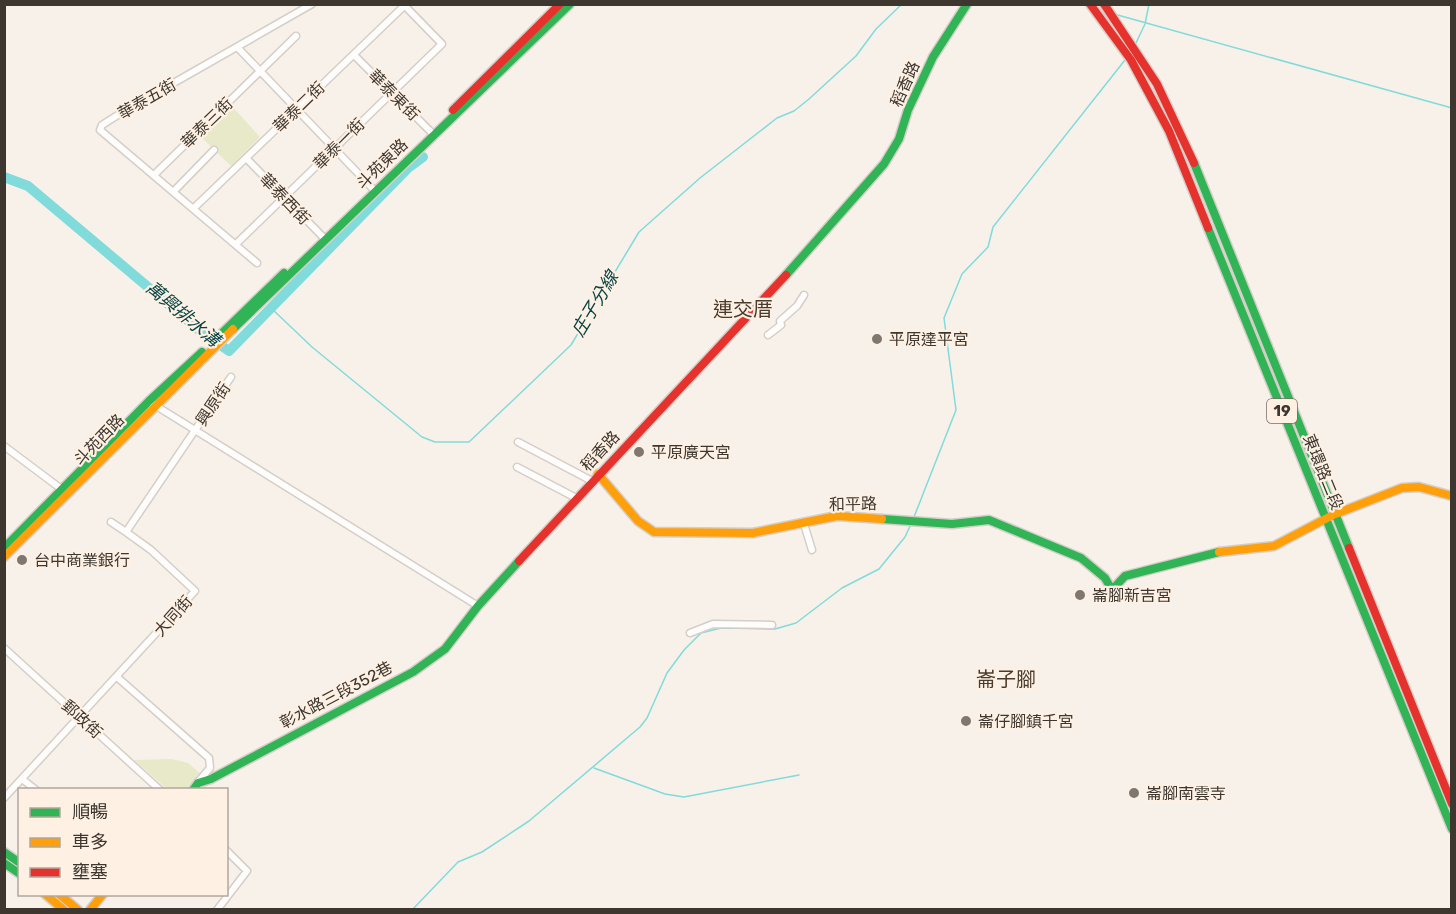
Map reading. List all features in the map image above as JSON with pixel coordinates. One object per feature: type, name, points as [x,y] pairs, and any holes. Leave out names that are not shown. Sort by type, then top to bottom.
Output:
[{"type":"main road","name":"斗苑東路","points":[[432,133],[560,4]]},
{"type":"main road","name":"斗苑東路","points":[[213,345],[432,133],[570,4]]},
{"type":"main road","name":"稻香路","points":[[478,606],[578,499],[598,474],[793,267],[884,164],[898,139],[908,110],[933,57],[967,4]]},
{"type":"main road","name":"東環路二段","points":[[1090,4],[1131,60],[1169,131],[1329,517],[1452,804]]},
{"type":"main road","name":"東環路二段","points":[[1104,4],[1157,84],[1181,131],[1452,829]]},
{"type":"main road","name":"斗苑西路","points":[[4,557],[152,403],[213,345]]},
{"type":"main road","name":"和平路","points":[[598,474],[638,521],[654,532],[753,533],[837,516],[952,524],[979,519],[995,521],[1082,558],[1099,572],[1112,590],[1125,576],[1205,554],[1274,546],[1329,517]]},
{"type":"main road","points":[[1329,517],[1402,488],[1419,487],[1452,496]]},
{"type":"main road","name":"斗苑西路","points":[[4,548],[65,492]]},
{"type":"main road","name":"彰水路三段352巷","points":[[195,786],[413,672],[445,649],[478,606]]},
{"type":"main road","points":[[4,852],[18,862]]},
{"type":"main road","points":[[4,863],[18,873]]},
{"type":"main road","points":[[48,896],[64,909]]},
{"type":"main road","points":[[62,896],[78,909]]},
{"type":"main road","points":[[90,909],[101,896]]},
{"type":"street","name":"華泰五街","points":[[257,263],[100,130],[102,126],[312,4]]},
{"type":"street","name":"華泰一街","points":[[236,244],[442,44],[404,5]]},
{"type":"street","name":"華泰二街","points":[[194,208],[404,5]]},
{"type":"street","name":"華泰三街","points":[[154,175],[296,36]]},
{"type":"street","points":[[238,48],[374,189]]},
{"type":"street","name":"華泰東街","points":[[354,55],[432,133]]},
{"type":"street","points":[[174,191],[214,150]]},
{"type":"street","name":"華泰西街","points":[[246,158],[323,238]]},
{"type":"street","points":[[768,334],[781,325],[780,321],[797,306],[804,295]]},
{"type":"street","name":"興原街","points":[[194,431],[231,377]]},
{"type":"street","points":[[152,403],[478,606]]},
{"type":"street","points":[[111,522],[126,532],[194,431]]},
{"type":"street","points":[[518,442],[592,481]]},
{"type":"street","points":[[4,446],[65,492]]},
{"type":"street","points":[[517,468],[578,499]]},
{"type":"street","points":[[804,524],[812,550]]},
{"type":"street","name":"大同街","points":[[4,798],[195,591],[151,550],[126,532]]},
{"type":"street","points":[[690,633],[713,624],[772,625]]},
{"type":"street","name":"郵政街","points":[[4,648],[159,788]]},
{"type":"street","points":[[117,677],[209,758],[210,768],[195,786]]},
{"type":"street","points":[[22,779],[35,788]]},
{"type":"street","points":[[228,852],[247,871],[228,895]]},
{"type":"street","points":[[217,909],[227,896]]},
{"type":"green space","points":[[230,104],[260,137],[231,166],[199,135]]},
{"type":"green space","points":[[172,759],[188,763],[200,773],[187,788],[166,788],[134,760]]},
{"type":"waterway","name":"庄子分線","points":[[271,308],[312,347],[422,437],[435,442],[469,442],[571,345],[639,232],[700,178],[777,118],[794,111],[809,99],[856,56],[876,29],[902,4]]},
{"type":"waterway","points":[[1136,43],[1145,24],[1149,4]]},
{"type":"waterway","points":[[1114,14],[1452,108]]},
{"type":"waterway","points":[[914,517],[956,410],[944,318],[962,274],[988,247],[993,227],[1125,60]]},
{"type":"waterway","name":"萬興排水溝","points":[[4,177],[28,186],[199,330],[229,351],[408,168],[423,157]]},
{"type":"waterway","points":[[412,910],[458,862],[482,852],[529,821],[640,727],[647,718],[667,673],[684,650],[701,633],[721,628],[775,629],[796,623],[842,588],[879,569],[905,537],[911,524]]},
{"type":"waterway","points":[[594,768],[665,794],[684,797],[799,775]]},
{"type":"traffic: fast","points":[[233,329],[570,4]]},
{"type":"traffic: fast","points":[[786,275],[884,164],[899,139],[908,110],[933,57],[967,4]]},
{"type":"traffic: fast","points":[[1194,163],[1349,548]]},
{"type":"traffic: fast","points":[[1208,228],[1452,829]]},
{"type":"traffic: fast","points":[[222,333],[284,273]]},
{"type":"traffic: fast","points":[[4,548],[149,401],[202,352]]},
{"type":"traffic: fast","points":[[882,519],[952,524],[989,520],[1081,558],[1105,578],[1112,590],[1125,576],[1219,552]]},
{"type":"traffic: fast","points":[[194,788],[198,783],[211,779],[413,672],[445,649],[478,606],[519,561]]},
{"type":"traffic: fast","points":[[4,852],[18,862]]},
{"type":"traffic: fast","points":[[4,863],[18,873]]},
{"type":"traffic: slow","points":[[4,557],[233,329]]},
{"type":"traffic: slow","points":[[598,474],[638,521],[654,532],[753,533],[837,516],[882,519]]},
{"type":"traffic: slow","points":[[1219,552],[1274,546],[1333,515],[1402,488],[1419,487],[1452,496]]},
{"type":"traffic: slow","points":[[47,896],[64,910]]},
{"type":"traffic: slow","points":[[61,896],[78,910]]},
{"type":"traffic: slow","points":[[90,910],[101,896]]},
{"type":"traffic: jam","points":[[453,110],[560,4]]},
{"type":"traffic: jam","points":[[1090,4],[1131,60],[1169,131],[1208,228]]},
{"type":"traffic: jam","points":[[1104,4],[1157,84],[1194,163]]},
{"type":"traffic: jam","points":[[519,561],[786,275]]},
{"type":"traffic: jam","points":[[1349,548],[1452,804]]},
{"type":"place","name":"平原達平宮","points":[[877,339]]},
{"type":"place","name":"平原廣天宮","points":[[639,452]]},
{"type":"place","name":"台中商業銀行","points":[[22,560]]},
{"type":"place","name":"崙腳新吉宮","points":[[1080,595]]},
{"type":"place","name":"崙仔腳鎮千宮","points":[[966,721]]},
{"type":"place","name":"崙腳南雲寺","points":[[1134,793]]},
{"type":"district","name":"連交厝","points":[[743,309]]},
{"type":"district","name":"崙子腳","points":[[1006,679]]}]
